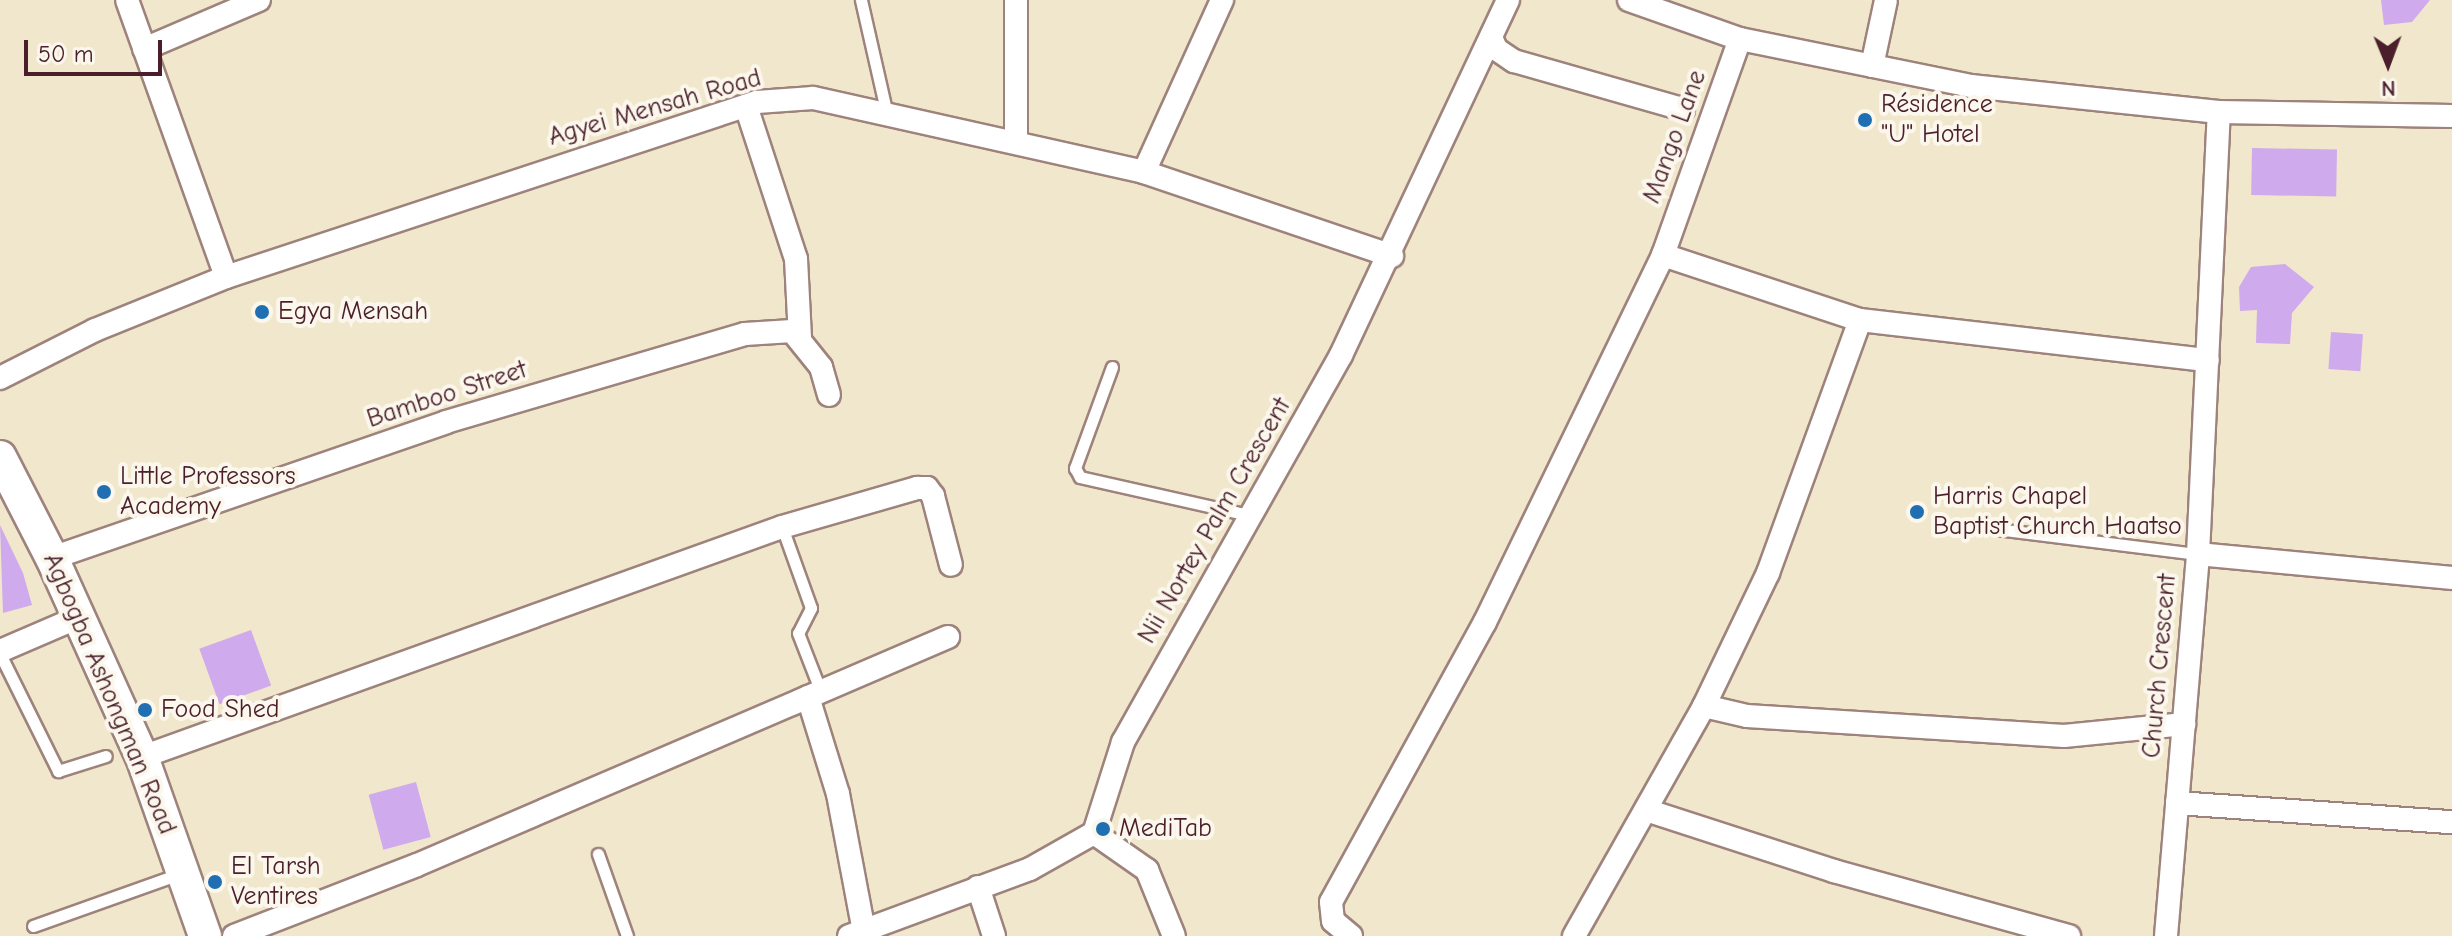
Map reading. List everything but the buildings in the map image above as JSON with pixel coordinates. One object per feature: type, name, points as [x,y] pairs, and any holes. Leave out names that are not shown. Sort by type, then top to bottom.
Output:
[{"type":"street","points":[[127,0],[226,277]]},
{"type":"street","points":[[144,49],[259,0]]},
{"type":"street","points":[[1016,0],[1016,142]]},
{"type":"street","points":[[1144,172],[1222,0]]},
{"type":"street","name":"Nii Nortey Palm Crescent","points":[[1094,833],[1123,742],[1254,516],[1392,256],[1508,0]]},
{"type":"street","points":[[1629,0],[1740,39],[1971,86],[2219,112],[2452,116],[2452,104]]},
{"type":"street","points":[[1872,66],[1886,0]]},
{"type":"street","points":[[1491,37],[1496,49],[1514,61],[1683,109]]},
{"type":"street","name":"Mango Lane","points":[[1343,934],[1331,902],[1485,622],[1663,255],[1740,39]]},
{"type":"street","name":"Agyei Mensah Road","points":[[0,378],[95,330],[226,277],[746,106],[813,98],[1144,172],[1392,256]]},
{"type":"street","points":[[746,106],[796,259],[800,339],[821,367],[829,395]]},
{"type":"street","name":"Church Crescent","points":[[2166,936],[2198,554],[2219,112]]},
{"type":"street","points":[[1663,255],[1860,320],[2208,360]]},
{"type":"street","points":[[1574,936],[1590,899],[1646,810],[1704,706],[1768,573],[1860,320]]},
{"type":"street","name":"Bamboo Street","points":[[52,558],[446,422],[625,369],[745,334],[792,331],[800,339]]},
{"type":"street","name":"Agbogba Ashongman Road","points":[[0,457],[52,558],[142,757],[205,936]]},
{"type":"street","points":[[142,757],[782,527],[927,488],[951,565]]},
{"type":"street","points":[[2198,554],[2452,578]]},
{"type":"street","points":[[0,653],[79,617]]},
{"type":"street","points":[[234,936],[417,865],[948,637]]},
{"type":"street","points":[[815,694],[838,794],[856,934],[1056,857],[1094,833],[1147,870],[1174,936]]},
{"type":"street","points":[[1704,706],[1747,716],[2064,736],[2184,724]]},
{"type":"street","points":[[2177,803],[2452,822]]},
{"type":"street","points":[[1646,810],[1834,871],[2069,936]]},
{"type":"street","points":[[978,887],[994,936]]},
{"type":"lane","points":[[861,0],[887,114]]},
{"type":"lane","points":[[1112,367],[1075,468],[1080,477],[1254,516]]},
{"type":"lane","points":[[782,527],[811,608],[798,633],[815,694]]},
{"type":"lane","points":[[1980,527],[2198,554]]},
{"type":"lane","points":[[0,653],[58,771],[106,756]]},
{"type":"lane","points":[[598,854],[627,936]]},
{"type":"lane","points":[[33,926],[183,873]]},
{"type":"place","name":"Résidence \"U\" Hotel","points":[[1865,120]]},
{"type":"place","name":"Egya Mensah","points":[[262,312]]},
{"type":"place","name":"Little Professors Academy","points":[[104,492]]},
{"type":"place","name":"Harris Chapel Baptist Church Haatso","points":[[1917,512]]},
{"type":"place","name":"Food Shed","points":[[145,710]]},
{"type":"place","name":"MediTab","points":[[1103,829]]},
{"type":"place","name":"El Tarsh Ventires","points":[[215,882]]}]
